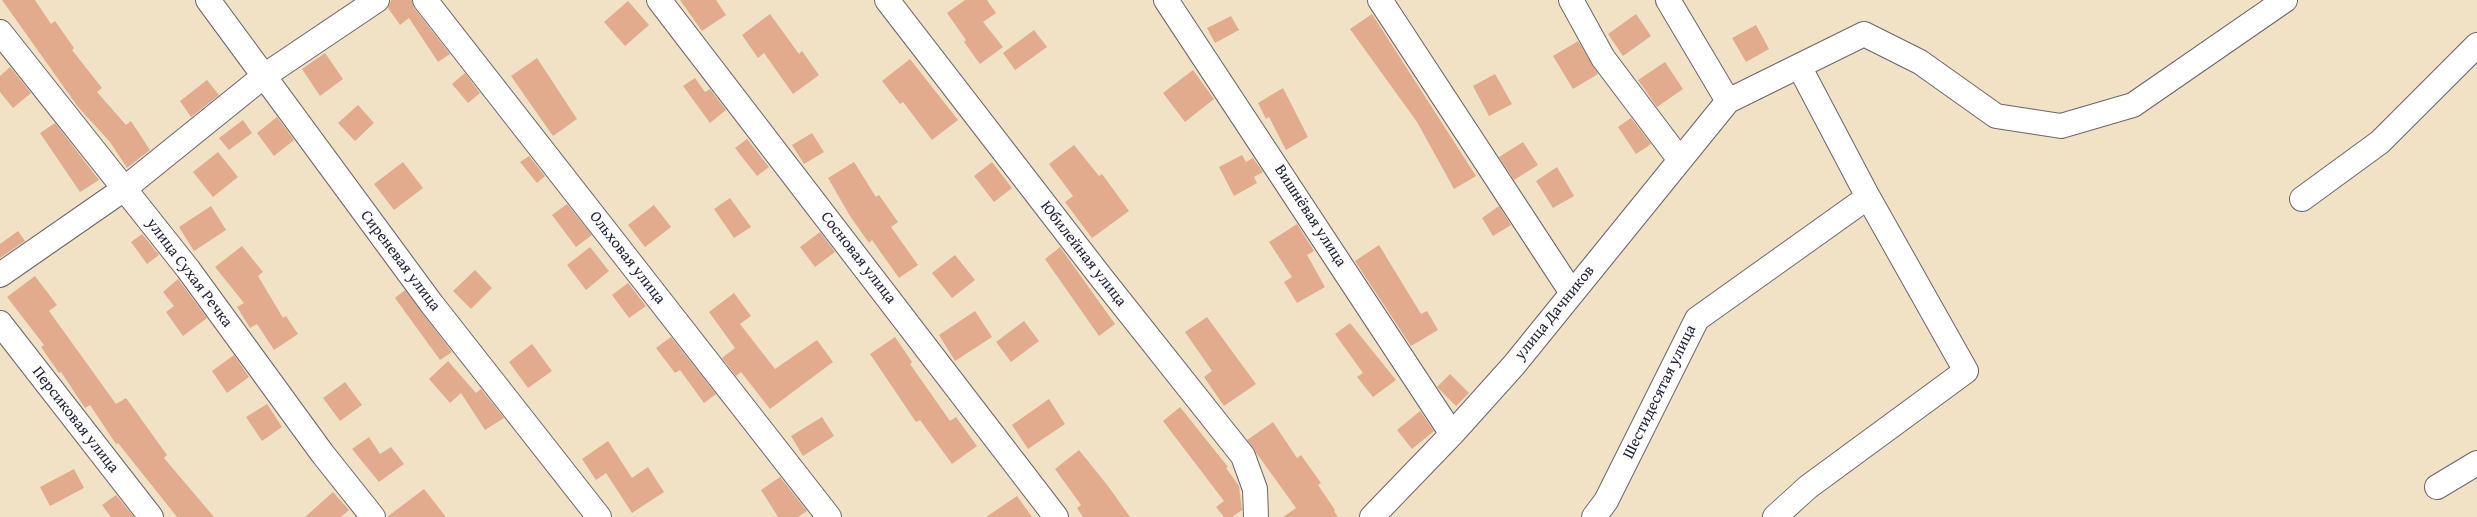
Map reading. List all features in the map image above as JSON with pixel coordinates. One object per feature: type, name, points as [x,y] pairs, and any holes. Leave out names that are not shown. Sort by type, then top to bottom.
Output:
[{"type":"street","name":"Сиреневая улица","points":[[208,0],[431,303],[599,517]]},
{"type":"street","points":[[0,275],[124,189],[264,76],[377,0]]},
{"type":"street","name":"Ольховая улица","points":[[424,0],[828,517]]},
{"type":"street","name":"Сосновая улица","points":[[659,0],[1056,517]]},
{"type":"street","name":"Юбилейная улица","points":[[887,0],[1100,276],[1243,456],[1255,489],[1256,517]]},
{"type":"street","name":"Вишнёвая улица","points":[[1166,0],[1452,434]]},
{"type":"street","points":[[1380,0],[1572,293]]},
{"type":"street","points":[[1571,0],[1603,58],[1680,160]]},
{"type":"street","points":[[1668,0],[1728,101],[1864,34],[1920,62],[1996,116],[2061,126],[2132,106],[2285,0]]},
{"type":"street","name":"улица Сухая Речка","points":[[0,32],[188,269],[322,452],[373,517]]},
{"type":"street","points":[[2302,199],[2380,142],[2477,45]]},
{"type":"street","points":[[1775,517],[1808,487],[1966,371],[1868,197],[1799,66]]},
{"type":"street","name":"улица Дачников","points":[[1372,517],[1452,434],[1514,365],[1728,101]]},
{"type":"street","name":"Шестидесятая улица","points":[[1594,517],[1606,501],[1697,319],[1868,197]]},
{"type":"street","name":"Персиковая улица","points":[[0,323],[151,517]]},
{"type":"street","points":[[2436,487],[2477,464]]},
{"type":"building","points":[[2,0],[35,0],[51,24],[55,21],[74,48],[72,50],[102,88],[97,92],[126,125],[131,121],[150,150],[127,168],[110,142],[78,107]]},
{"type":"building","points":[[391,0],[412,0],[414,8],[450,54],[438,62],[409,18],[400,25],[388,8]]},
{"type":"building","points":[[680,0],[716,0],[726,15],[702,31]]},
{"type":"building","points":[[965,0],[987,0],[996,13],[983,22],[1003,47],[980,64],[947,13]]},
{"type":"building","points":[[628,1],[649,25],[625,46],[604,22]]},
{"type":"building","points":[[770,14],[799,54],[802,51],[819,75],[793,94],[764,53],[758,58],[742,35]]},
{"type":"building","points":[[1372,14],[1476,176],[1454,189],[1417,122],[1350,29]]},
{"type":"building","points":[[1636,14],[1651,36],[1623,56],[1608,34]]},
{"type":"building","points":[[1231,16],[1239,30],[1215,43],[1207,28]]},
{"type":"building","points":[[1756,25],[1769,49],[1746,62],[1732,38]]},
{"type":"building","points":[[1034,30],[1047,47],[1015,70],[1003,53]]},
{"type":"building","points":[[1578,41],[1598,74],[1573,89],[1553,56]]},
{"type":"building","points":[[325,53],[343,79],[320,96],[302,69]]},
{"type":"building","points":[[537,58],[577,119],[553,136],[511,76]]},
{"type":"building","points":[[910,59],[958,120],[932,140],[903,102],[900,104],[882,81]]},
{"type":"building","points":[[1665,62],[1683,89],[1657,107],[1638,80]]},
{"type":"building","points":[[10,67],[31,93],[13,108],[0,92],[0,76]]},
{"type":"building","points":[[1193,70],[1214,99],[1185,122],[1163,93]]},
{"type":"building","points":[[465,73],[480,93],[468,103],[452,84]]},
{"type":"building","points":[[1495,74],[1512,104],[1489,116],[1473,86]]},
{"type":"building","points":[[695,78],[705,92],[710,89],[726,110],[710,123],[683,86]]},
{"type":"building","points":[[207,80],[219,95],[191,117],[180,101]]},
{"type":"building","points":[[1283,88],[1308,137],[1286,150],[1269,117],[1266,119],[1258,103]]},
{"type":"building","points":[[358,105],[374,123],[355,141],[338,123]]},
{"type":"building","points":[[277,117],[294,140],[274,156],[257,133]]},
{"type":"building","points":[[1631,118],[1651,144],[1636,154],[1618,127]]},
{"type":"building","points":[[243,120],[252,133],[229,150],[219,138]]},
{"type":"building","points":[[55,123],[99,180],[80,192],[40,133]]},
{"type":"building","points":[[812,133],[824,152],[804,164],[792,145]]},
{"type":"building","points":[[747,139],[769,167],[757,176],[735,148]]},
{"type":"building","points":[[1523,142],[1538,165],[1514,180],[1499,157]]},
{"type":"building","points":[[1074,145],[1099,176],[1102,174],[1129,211],[1092,238],[1065,202],[1073,196],[1049,164]]},
{"type":"building","points":[[218,152],[238,177],[213,197],[193,172]]},
{"type":"building","points":[[1242,155],[1246,162],[1253,158],[1263,172],[1254,177],[1257,183],[1234,196],[1219,167]]},
{"type":"building","points":[[529,156],[545,176],[537,183],[520,162]]},
{"type":"building","points":[[403,162],[423,188],[394,210],[374,184]]},
{"type":"building","points":[[854,162],[876,197],[879,195],[898,222],[891,227],[918,265],[899,278],[872,240],[869,243],[850,216],[828,178]]},
{"type":"building","points":[[992,162],[1012,188],[994,202],[974,176]]},
{"type":"building","points":[[1557,167],[1574,196],[1553,208],[1536,181]]},
{"type":"building","points":[[730,198],[751,227],[734,238],[714,209]]},
{"type":"building","points":[[567,204],[592,235],[576,247],[552,215]]},
{"type":"building","points":[[654,205],[671,227],[645,247],[628,225]]},
{"type":"building","points":[[211,206],[226,230],[194,251],[179,227]]},
{"type":"building","points":[[1499,206],[1511,225],[1493,236],[1482,218]]},
{"type":"building","points":[[1297,224],[1314,251],[1307,255],[1325,287],[1297,303],[1284,282],[1292,277],[1269,242]]},
{"type":"building","points":[[18,231],[25,241],[0,258],[0,244]]},
{"type":"building","points":[[820,232],[835,252],[815,267],[800,247]]},
{"type":"building","points":[[142,234],[159,255],[147,264],[131,242]]},
{"type":"building","points":[[1379,245],[1421,314],[1427,311],[1438,330],[1411,346],[1355,261]]},
{"type":"building","points":[[242,246],[263,272],[258,276],[283,318],[286,316],[298,334],[274,350],[257,324],[250,328],[237,307],[244,303],[215,267]]},
{"type":"building","points":[[590,247],[609,271],[586,290],[567,265]]},
{"type":"building","points":[[1060,247],[1115,324],[1099,336],[1045,259]]},
{"type":"building","points":[[955,255],[975,280],[952,298],[932,273]]},
{"type":"building","points":[[475,270],[492,288],[471,309],[453,291]]},
{"type":"building","points":[[35,276],[57,305],[49,311],[116,404],[126,398],[167,455],[164,458],[214,517],[177,517],[118,443],[116,444],[90,405],[85,408],[61,372],[59,373],[41,347],[44,345],[7,297]]},
{"type":"building","points":[[178,279],[207,318],[183,336],[166,312],[174,306],[163,292]]},
{"type":"building","points":[[628,283],[646,306],[629,318],[612,295]]},
{"type":"building","points":[[405,290],[452,352],[440,360],[395,298]]},
{"type":"building","points":[[734,293],[751,316],[740,324],[775,369],[817,340],[833,362],[770,409],[741,372],[736,376],[722,358],[735,348],[709,312]]},
{"type":"building","points":[[975,311],[992,337],[955,361],[939,335]]},
{"type":"building","points":[[1207,317],[1256,384],[1224,406],[1204,377],[1212,371],[1185,332]]},
{"type":"building","points":[[1024,321],[1039,341],[1011,362],[996,342]]},
{"type":"building","points":[[1350,323],[1396,380],[1373,397],[1357,377],[1363,373],[1335,334]]},
{"type":"building","points":[[671,337],[716,394],[704,403],[680,370],[675,373],[656,348]]},
{"type":"building","points":[[895,337],[912,362],[910,364],[950,421],[956,417],[977,446],[952,464],[920,420],[916,422],[870,354]]},
{"type":"building","points":[[532,344],[552,371],[528,388],[509,362]]},
{"type":"building","points":[[234,355],[249,377],[227,393],[212,371]]},
{"type":"building","points":[[448,361],[476,393],[481,389],[504,418],[485,430],[461,393],[450,403],[429,379]]},
{"type":"building","points":[[1450,374],[1469,393],[1456,406],[1437,387]]},
{"type":"building","points":[[345,382],[362,405],[340,421],[323,398]]},
{"type":"building","points":[[1049,399],[1065,424],[1028,449],[1012,425]]},
{"type":"building","points":[[267,404],[282,427],[262,441],[246,417]]},
{"type":"building","points":[[1180,407],[1228,467],[1226,468],[1239,486],[1242,510],[1232,517],[1224,517],[1216,507],[1224,501],[1163,421]]},
{"type":"building","points":[[1420,411],[1434,431],[1412,449],[1397,430]]},
{"type":"building","points":[[822,417],[834,436],[803,456],[791,436]]},
{"type":"building","points":[[1273,422],[1297,458],[1301,455],[1321,483],[1318,485],[1338,517],[1283,517],[1296,508],[1247,440]]},
{"type":"building","points":[[369,437],[380,454],[391,447],[404,464],[379,482],[352,449]]},
{"type":"building","points":[[608,441],[632,478],[648,467],[664,492],[632,513],[606,473],[596,480],[582,459]]},
{"type":"building","points":[[1079,450],[1130,517],[1083,517],[1077,508],[1081,505],[1055,469]]},
{"type":"building","points":[[74,469],[84,488],[50,506],[40,487]]},
{"type":"building","points":[[780,477],[807,511],[798,517],[778,517],[761,490]]},
{"type":"building","points":[[424,489],[446,517],[387,517]]},
{"type":"building","points":[[333,492],[349,510],[341,517],[305,517]]},
{"type":"building","points":[[116,495],[134,517],[111,517],[102,505]]},
{"type":"building","points":[[1017,496],[1032,517],[986,517]]}]
